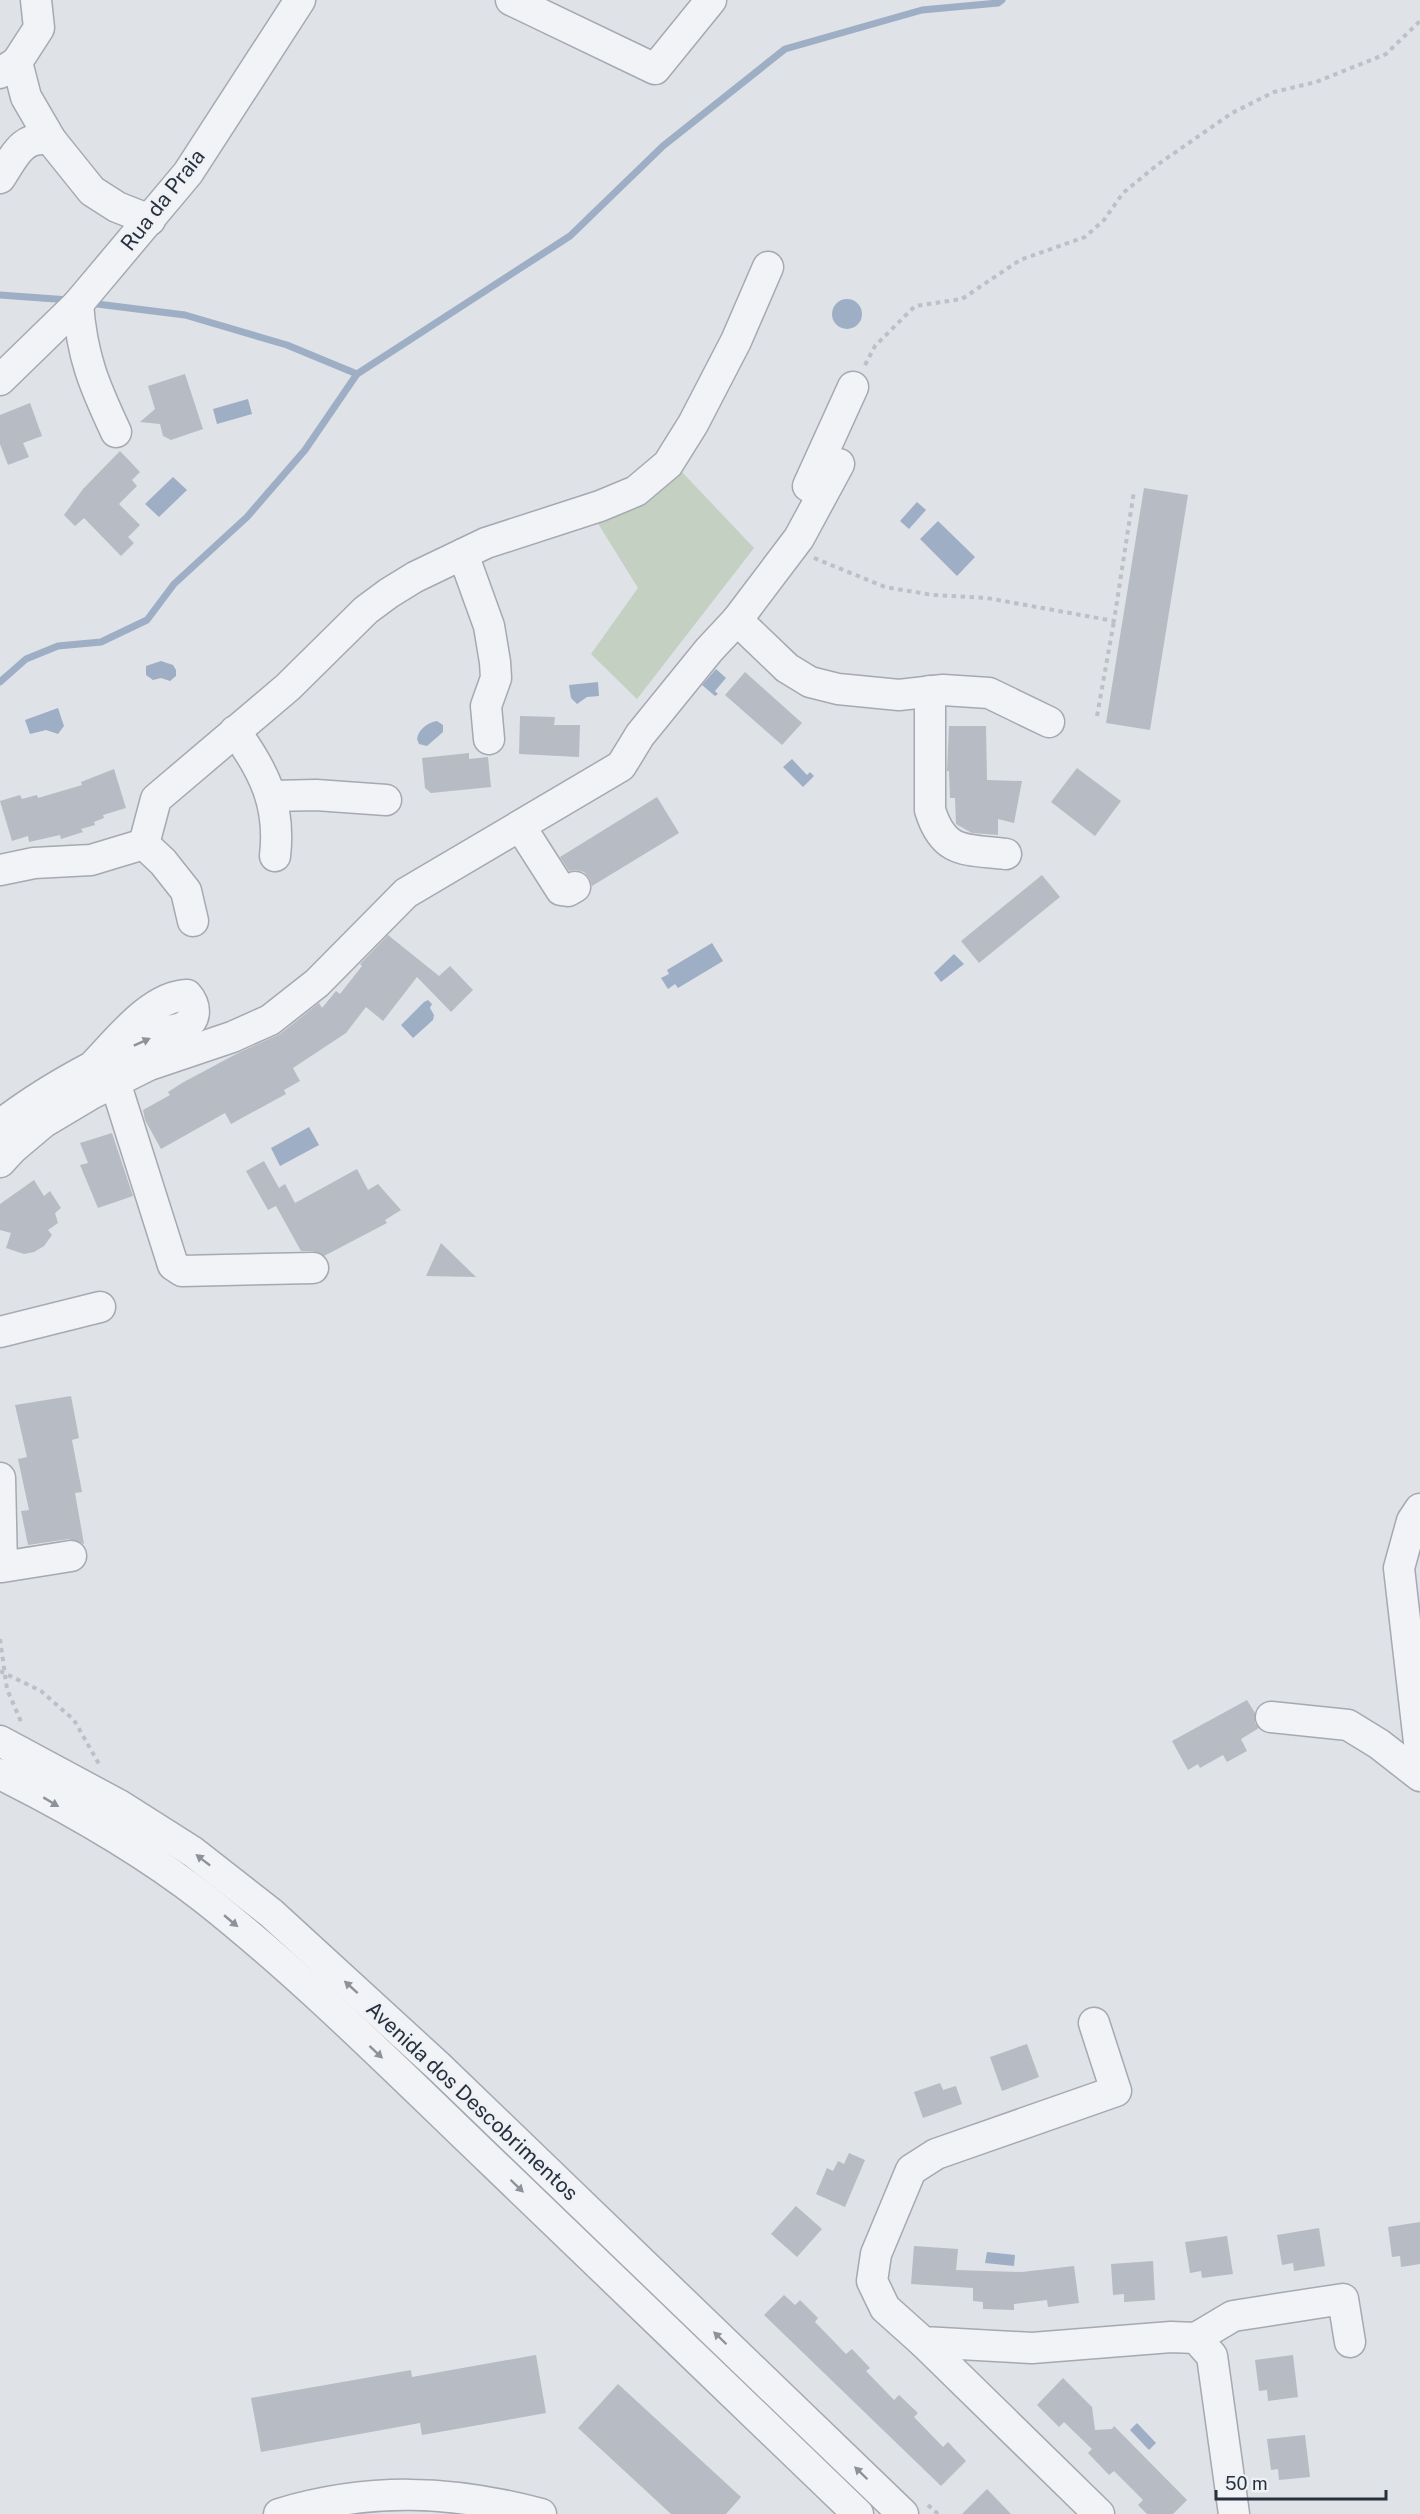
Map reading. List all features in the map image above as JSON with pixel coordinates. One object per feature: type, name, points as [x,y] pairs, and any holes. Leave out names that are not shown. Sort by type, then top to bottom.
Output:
[{"type":"street","points":[[36,0],[39,28],[8,67],[51,140],[92,191],[117,207],[150,220]]},
{"type":"street","name":"Rua da Praia","points":[[0,380],[81,300],[188,173],[300,0]]},
{"type":"street","points":[[511,0],[655,69],[711,0]]},
{"type":"street","points":[[0,178],[27,142],[38,137],[51,140]]},
{"type":"street","points":[[144,844],[156,799],[288,687],[366,610],[415,577],[463,554],[523,529],[600,506],[636,491],[668,464],[693,424],[736,341],[768,267]]},
{"type":"street","points":[[81,300],[81,337],[91,378],[116,432]]},
{"type":"street","points":[[805,547],[792,522],[853,387]]},
{"type":"street","points":[[0,1125],[38,1096],[103,1075],[149,1065],[232,1037],[270,1020],[317,983],[406,893],[621,766],[640,735],[709,650],[805,547],[839,464]]},
{"type":"street","points":[[463,554],[489,626],[495,662],[496,678],[486,706],[489,739]]},
{"type":"street","points":[[737,620],[786,668],[810,682],[838,689],[899,695],[930,692],[989,693],[1049,722]]},
{"type":"street","points":[[930,692],[930,810],[934,824],[940,835],[958,848],[1006,854]]},
{"type":"street","points":[[235,731],[256,761],[271,796],[278,832],[275,856]]},
{"type":"street","points":[[271,796],[316,795],[386,800]]},
{"type":"street","points":[[520,826],[561,890],[568,891],[575,887]]},
{"type":"street","points":[[0,870],[34,863],[91,860],[144,844]]},
{"type":"street","points":[[144,844],[163,862],[186,891],[193,921]]},
{"type":"street","points":[[0,1162],[12,1149],[103,1075]]},
{"type":"street","points":[[103,1075],[174,1265],[182,1270],[313,1268]]},
{"type":"street","points":[[0,1332],[100,1307]]},
{"type":"street","points":[[0,1478],[2,1567],[71,1556]]},
{"type":"street","points":[[1420,1509],[1412,1521],[1399,1568],[1420,1751]]},
{"type":"street","points":[[1271,1716],[1348,1725],[1379,1744],[1420,1776]]},
{"type":"street","name":"Avenida dos Descobrimentos","points":[[11,1733],[193,1852],[271,1913],[446,2074],[903,2514]]},
{"type":"street","name":"Avenida dos Descobrimentos","points":[[0,1774],[30,1789],[130,1849],[203,1898],[272,1956],[419,2091],[858,2514]]},
{"type":"street","points":[[1094,2023],[1116,2091],[936,2154],[911,2170],[876,2254],[872,2282],[885,2308],[923,2342],[1099,2514]]},
{"type":"street","points":[[923,2342],[1032,2348],[1172,2337],[1196,2338],[1233,2316],[1343,2299],[1350,2342]]},
{"type":"street","points":[[1196,2338],[1212,2356],[1234,2514]]},
{"type":"street","points":[[279,2514],[311,2505],[368,2495],[411,2494],[451,2496],[498,2503],[541,2514]]},
{"type":"path","points":[[853,387],[875,346],[915,306],[962,299],[1020,260],[1085,237],[1104,220],[1123,193],[1131,186],[1232,113],[1274,92],[1316,82],[1386,54],[1420,21]]},
{"type":"path","points":[[1097,716],[1134,491]]},
{"type":"path","points":[[805,547],[885,586],[933,595],[987,598],[1114,621]]},
{"type":"path","points":[[0,1639],[6,1674],[11,1733]]},
{"type":"path","points":[[0,1671],[41,1692],[74,1720],[101,1767]]},
{"type":"green space","points":[[681,471],[754,548],[637,699],[591,654],[638,588],[594,517]]},
{"type":"water","points":[[847,299],[858,303],[862,314],[858,325],[847,329],[836,325],[832,314],[836,303]]},
{"type":"water","points":[[248,399],[252,414],[217,424],[213,409]]},
{"type":"water","points":[[173,477],[187,490],[159,517],[145,504]]},
{"type":"water","points":[[917,502],[926,510],[909,529],[900,521]]},
{"type":"water","points":[[938,521],[975,557],[957,576],[920,539]]},
{"type":"water","points":[[161,661],[173,665],[176,670],[176,676],[170,681],[161,678],[153,680],[146,675],[146,666]]},
{"type":"water","points":[[716,669],[726,678],[715,691],[718,694],[715,696],[702,685]]},
{"type":"water","points":[[598,682],[599,696],[587,697],[577,704],[571,698],[569,685]]},
{"type":"water","points":[[58,708],[64,726],[58,734],[46,730],[30,734],[25,720]]},
{"type":"water","points":[[437,721],[443,725],[443,732],[427,746],[419,744],[417,739],[421,730]]},
{"type":"water","points":[[792,759],[807,775],[810,772],[814,776],[803,787],[783,767]]},
{"type":"water","points":[[712,943],[723,961],[678,988],[675,984],[668,989],[661,978],[669,974],[667,970]]},
{"type":"water","points":[[954,954],[964,964],[941,982],[934,973]]},
{"type":"water","points":[[428,1000],[432,1004],[430,1008],[434,1015],[433,1020],[413,1038],[401,1025]]},
{"type":"water","points":[[309,1127],[319,1145],[280,1166],[271,1148]]},
{"type":"water","points":[[987,2252],[1015,2255],[1014,2266],[985,2263]]},
{"type":"water","points":[[1137,2423],[1156,2443],[1149,2450],[1130,2430]]},
{"type":"building","points":[[185,374],[203,429],[171,440],[163,436],[160,424],[140,422],[155,409],[148,386]]},
{"type":"building","points":[[30,403],[42,436],[23,443],[29,457],[8,465],[0,444],[0,415]]},
{"type":"building","points":[[120,451],[140,472],[132,480],[137,486],[119,504],[140,525],[128,537],[134,543],[121,556],[84,518],[75,526],[64,515],[83,489]]},
{"type":"building","points":[[1144,488],[1188,495],[1150,730],[1106,723]]},
{"type":"building","points":[[745,672],[802,723],[782,745],[725,695]]},
{"type":"building","points":[[520,716],[555,717],[554,725],[580,725],[579,757],[519,754]]},
{"type":"building","points":[[949,726],[986,726],[987,780],[1022,781],[1014,823],[998,819],[998,835],[972,833],[956,824],[955,798],[950,798],[949,771],[947,771]]},
{"type":"building","points":[[469,753],[469,759],[488,757],[491,787],[431,793],[425,788],[422,758]]},
{"type":"building","points":[[1077,768],[1121,801],[1095,836],[1051,802]]},
{"type":"building","points":[[114,769],[126,808],[103,815],[104,818],[94,822],[95,825],[81,829],[83,832],[61,839],[60,835],[29,842],[28,836],[12,841],[0,801],[20,795],[22,799],[37,795],[38,798],[82,785],[81,782]]},
{"type":"building","points":[[657,797],[679,833],[592,886],[584,872],[569,871],[560,857]]},
{"type":"building","points":[[1042,875],[1060,897],[979,963],[961,941]]},
{"type":"building","points":[[388,935],[439,976],[450,966],[473,990],[451,1012],[417,977],[383,1021],[366,1007],[346,1033],[293,1068],[300,1081],[284,1090],[286,1094],[231,1124],[225,1113],[161,1149],[145,1120],[143,1110],[170,1095],[168,1092],[182,1083],[280,1034],[319,1003],[322,1008],[336,991],[340,994],[362,966],[360,964]]},
{"type":"building","points":[[112,1133],[133,1196],[98,1208],[80,1165],[88,1163],[80,1143]]},
{"type":"building","points":[[264,1161],[279,1188],[285,1184],[295,1203],[357,1169],[368,1190],[378,1184],[401,1210],[385,1220],[387,1223],[324,1256],[313,1251],[301,1251],[276,1206],[268,1210],[246,1171]]},
{"type":"building","points":[[34,1180],[44,1196],[50,1191],[61,1208],[55,1213],[58,1223],[48,1230],[52,1235],[44,1246],[34,1252],[24,1254],[6,1248],[11,1233],[0,1230],[0,1204]]},
{"type":"building","points":[[441,1243],[476,1277],[426,1276]]},
{"type":"building","points":[[71,1396],[79,1438],[72,1440],[82,1492],[75,1493],[84,1544],[69,1539],[28,1545],[21,1511],[29,1510],[18,1459],[27,1457],[15,1405]]},
{"type":"building","points":[[1247,1700],[1255,1713],[1255,1723],[1259,1728],[1241,1739],[1247,1751],[1227,1762],[1223,1755],[1200,1768],[1198,1764],[1188,1770],[1172,1741]]},
{"type":"building","points":[[1027,2044],[1039,2077],[1002,2091],[990,2057]]},
{"type":"building","points":[[940,2083],[943,2090],[956,2086],[962,2104],[923,2118],[914,2092]]},
{"type":"building","points":[[849,2153],[865,2160],[845,2207],[816,2194],[827,2168],[833,2171],[838,2161],[844,2164]]},
{"type":"building","points":[[796,2206],[822,2229],[797,2257],[771,2234]]},
{"type":"building","points":[[1420,2222],[1420,2264],[1401,2267],[1400,2256],[1392,2257],[1388,2227]]},
{"type":"building","points":[[1319,2228],[1325,2266],[1294,2271],[1293,2263],[1282,2265],[1277,2235]]},
{"type":"building","points":[[1227,2236],[1233,2274],[1202,2278],[1201,2271],[1190,2273],[1185,2242]]},
{"type":"building","points":[[914,2246],[958,2249],[956,2270],[1022,2272],[1074,2266],[1079,2303],[1048,2307],[1047,2300],[1014,2304],[1014,2310],[983,2309],[983,2302],[973,2301],[973,2288],[911,2284]]},
{"type":"building","points":[[1153,2261],[1155,2300],[1124,2302],[1124,2294],[1113,2295],[1111,2264]]},
{"type":"building","points":[[784,2295],[795,2305],[800,2300],[818,2318],[815,2322],[846,2354],[852,2349],[870,2368],[866,2371],[894,2400],[899,2395],[918,2413],[914,2417],[943,2447],[948,2442],[966,2461],[941,2486],[764,2315]]},
{"type":"building","points":[[536,2355],[546,2413],[422,2435],[420,2423],[261,2452],[251,2398],[411,2370],[412,2377]]},
{"type":"building","points":[[1293,2355],[1298,2397],[1268,2401],[1267,2390],[1259,2391],[1255,2360]]},
{"type":"building","points":[[1063,2378],[1092,2407],[1095,2430],[1112,2429],[1114,2426],[1187,2500],[1173,2514],[1147,2514],[1138,2505],[1143,2500],[1114,2471],[1109,2475],[1088,2453],[1092,2449],[1064,2422],[1059,2427],[1037,2405]]},
{"type":"building","points":[[618,2384],[741,2497],[726,2514],[671,2514],[578,2428]]},
{"type":"building","points":[[1305,2435],[1310,2477],[1279,2480],[1278,2469],[1271,2470],[1267,2439]]},
{"type":"building","points":[[987,2489],[1011,2514],[962,2514]]},
{"type":"waterway","points":[[89,303],[185,315],[287,345],[357,374],[570,236],[663,146],[785,49],[922,10],[998,3],[1002,0]]},
{"type":"waterway","points":[[0,295],[69,300]]},
{"type":"waterway","points":[[0,682],[26,659],[58,646],[101,642],[147,620],[174,584],[247,517],[305,450],[357,374]]}]
